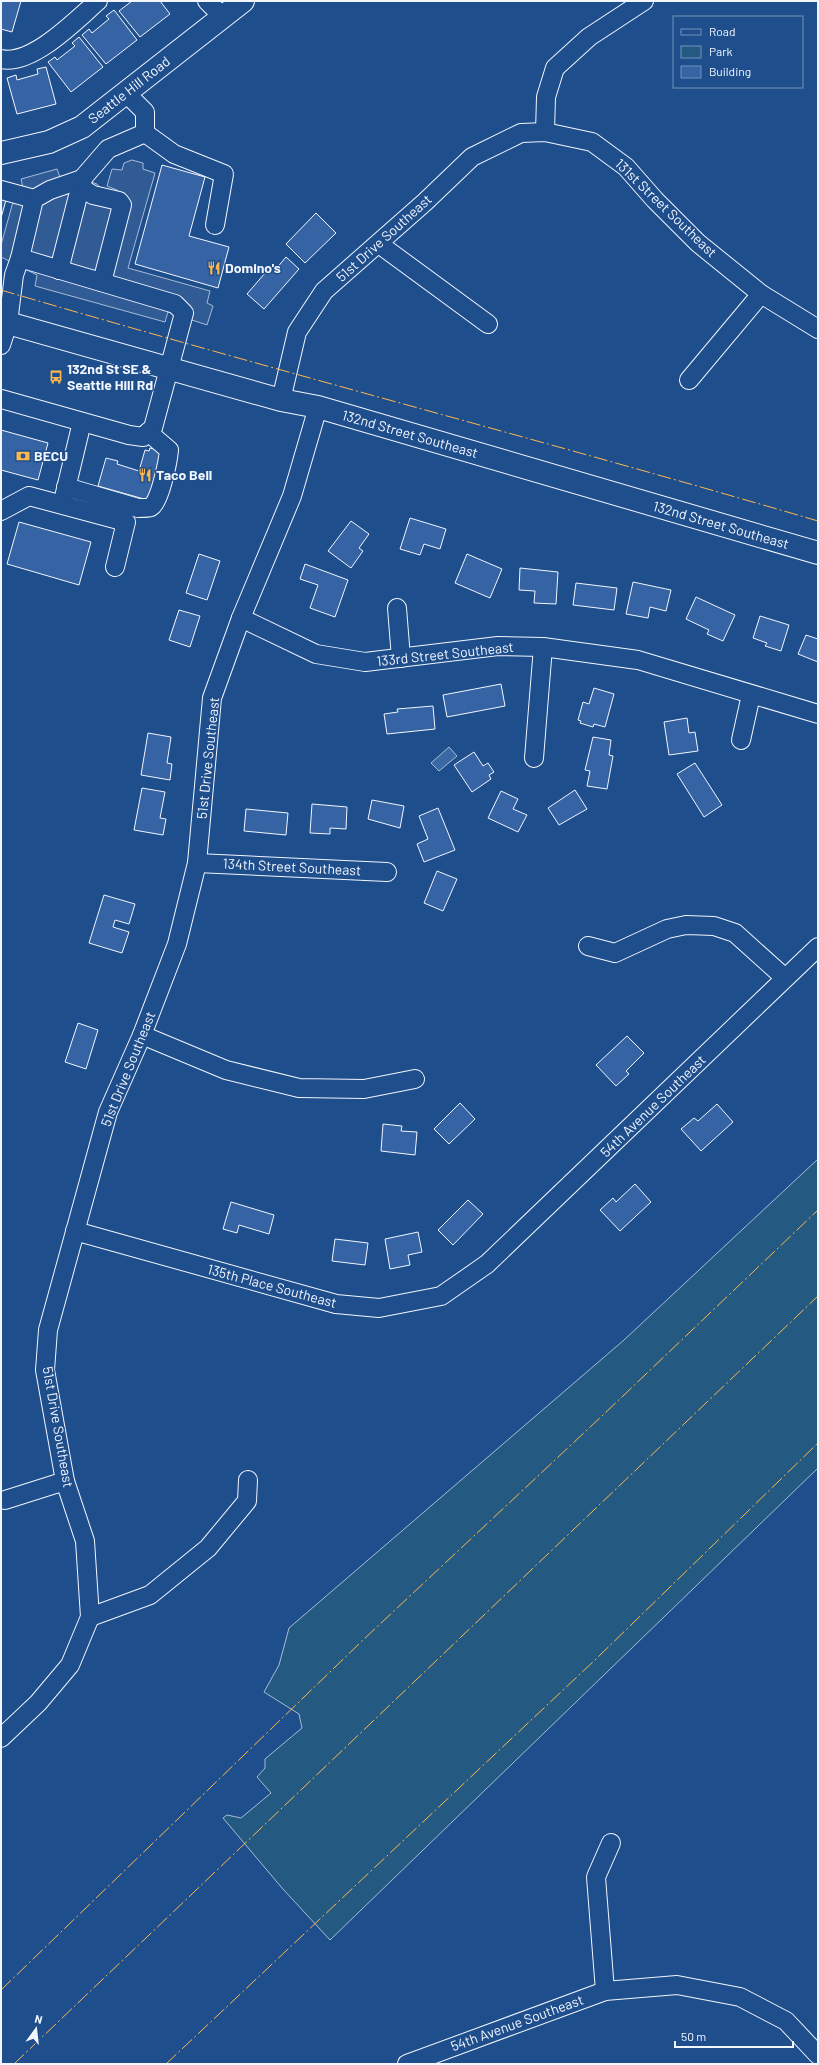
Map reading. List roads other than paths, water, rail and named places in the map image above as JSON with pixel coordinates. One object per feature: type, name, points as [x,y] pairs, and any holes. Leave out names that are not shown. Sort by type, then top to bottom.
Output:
[{"type":"main road","name":"Seattle Hill Road","points":[[1,153],[49,142],[82,127],[243,1]]},
{"type":"main road","name":"132nd Street Southeast","points":[[4,322],[281,400],[318,407],[818,553]]},
{"type":"street","points":[[1,59],[17,59],[31,54],[98,1]]},
{"type":"street","points":[[207,1],[223,17]]},
{"type":"street","points":[[545,132],[546,97],[555,68],[589,37],[644,1]]},
{"type":"street","points":[[126,93],[145,112],[145,133]]},
{"type":"street","name":"51st Drive Southeast","points":[[281,400],[297,332],[324,291],[379,244],[472,157],[521,133],[545,132]]},
{"type":"street","name":"131st Street Southeast","points":[[545,132],[592,142],[626,167],[655,200],[698,242],[761,294],[818,329]]},
{"type":"street","points":[[59,270],[78,196],[83,184],[108,149],[145,133]]},
{"type":"street","points":[[145,133],[174,154],[224,174],[216,225]]},
{"type":"street","points":[[1,190],[34,198],[50,190],[83,184]]},
{"type":"street","points":[[83,184],[93,195],[119,201],[122,205],[102,282]]},
{"type":"street","points":[[1,345],[12,268],[34,198]]},
{"type":"street","points":[[379,244],[488,324]]},
{"type":"street","points":[[1,399],[129,436],[143,437],[153,428],[184,314],[175,304],[59,270],[12,268]]},
{"type":"street","points":[[689,380],[761,294]]},
{"type":"street","name":"51st Drive Southeast","points":[[2,1736],[38,1703],[70,1665],[90,1617],[85,1541],[65,1481],[45,1370],[48,1330],[108,1112],[142,1035],[177,944],[197,863],[212,698],[241,618],[292,496],[318,407]]},
{"type":"street","points":[[62,505],[82,422]]},
{"type":"street","points":[[66,487],[138,508],[151,507],[156,502],[168,461],[169,450],[148,432]]},
{"type":"street","points":[[1,510],[29,496],[126,522],[115,567]]},
{"type":"street","points":[[397,608],[401,658]]},
{"type":"street","name":"133rd Street Southeast","points":[[241,618],[316,654],[365,662],[498,646],[543,647],[638,660],[818,714]]},
{"type":"street","points":[[534,758],[543,647]]},
{"type":"street","points":[[741,740],[751,695]]},
{"type":"street","name":"134th Street Southeast","points":[[197,863],[387,872]]},
{"type":"street","points":[[588,946],[615,953],[667,929],[686,925],[714,926],[734,933],[785,978]]},
{"type":"street","name":"54th Avenue Southeast","points":[[487,1264],[818,947]]},
{"type":"street","points":[[142,1035],[226,1070],[299,1088],[364,1089],[415,1079]]},
{"type":"street","name":"135th Place Southeast","points":[[75,1231],[336,1304],[379,1308],[441,1296],[487,1264]]},
{"type":"street","points":[[90,1617],[150,1595],[208,1548],[247,1501],[248,1480]]},
{"type":"street","points":[[6,1500],[65,1481]]},
{"type":"street","points":[[605,1991],[596,1877],[611,1843]]},
{"type":"street","name":"54th Avenue Southeast","points":[[407,2064],[605,1991],[677,1985],[740,1997],[786,2021],[818,2055]]},
{"type":"place","name":"Domino's","points":[[214,268]]},
{"type":"place","name":"132nd St SE & Seattle Hill Rd","points":[[56,377]]},
{"type":"place","name":"BECU","points":[[23,456]]},
{"type":"place","name":"Taco Bell","points":[[145,475]]}]
